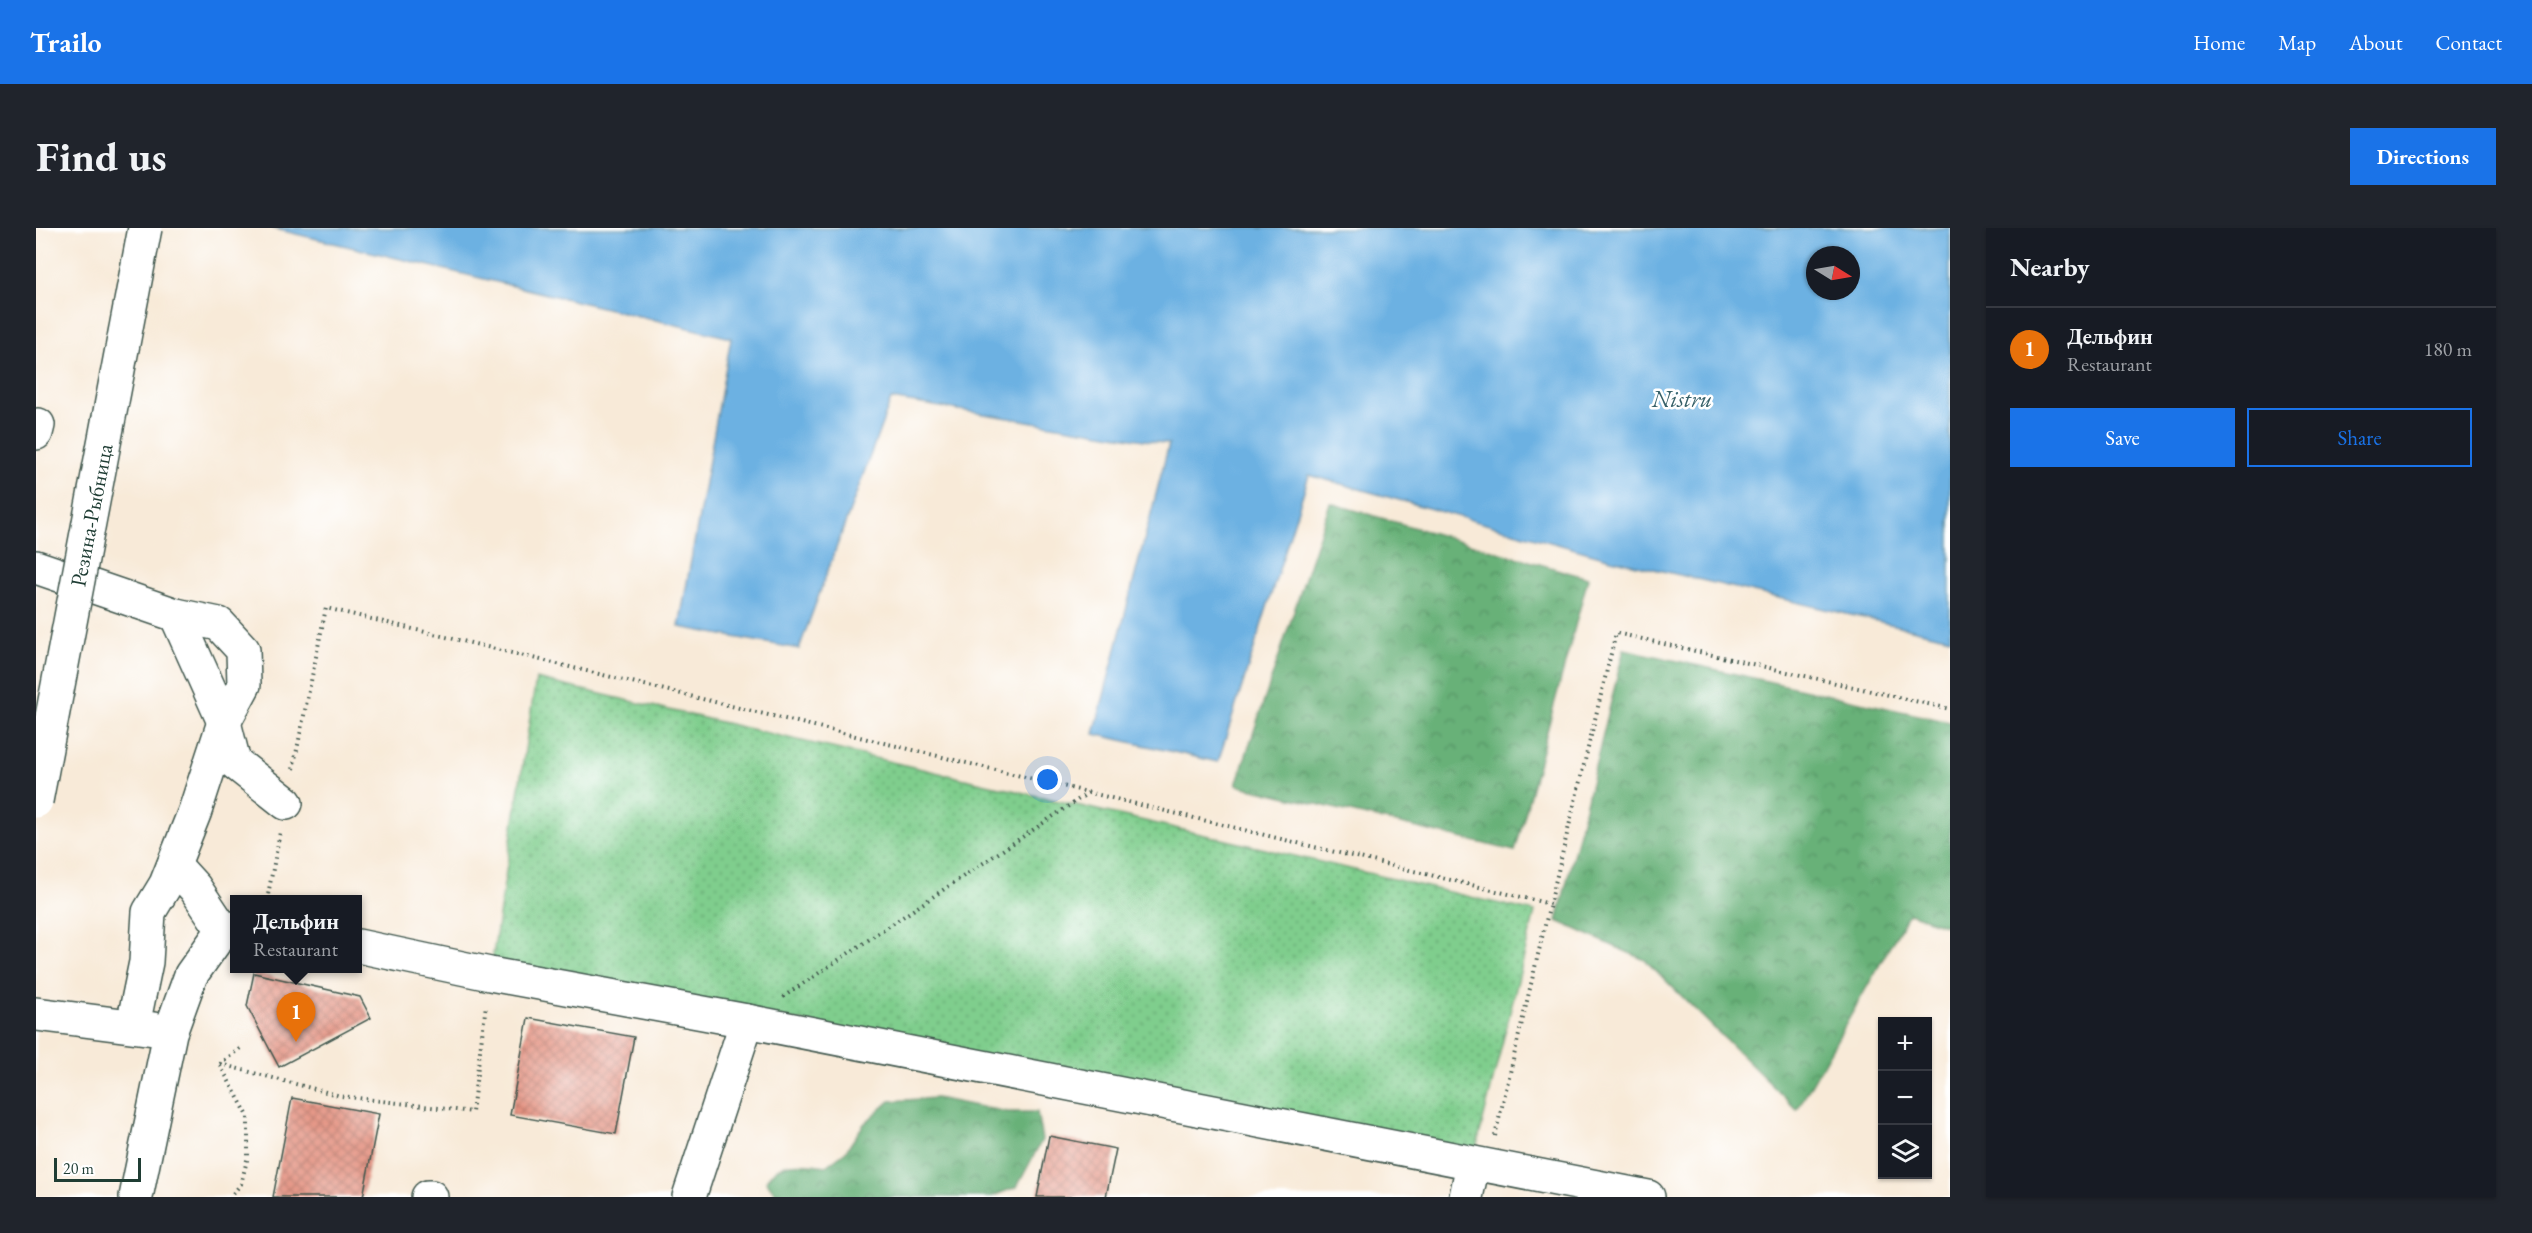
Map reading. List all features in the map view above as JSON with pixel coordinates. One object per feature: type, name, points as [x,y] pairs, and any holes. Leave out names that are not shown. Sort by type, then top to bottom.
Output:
[{"type":"street","name":"Резина-Рыбница","points":[[36,801],[145,228]]},
{"type":"street","points":[[36,567],[176,615],[219,624],[243,650],[244,685],[224,722],[174,865],[149,912],[146,962],[133,1025]]},
{"type":"street","points":[[176,615],[224,722],[234,762],[286,803]]},
{"type":"street","points":[[136,1197],[170,1033],[191,975],[229,929],[174,865]]},
{"type":"street","points":[[362,947],[490,974],[747,1021],[1648,1197]]},
{"type":"street","points":[[36,1014],[133,1025],[170,1033]]},
{"type":"street","points":[[689,1197],[747,1021]]},
{"type":"street","points":[[1466,1197],[1480,1165]]},
{"type":"path","points":[[268,895],[326,608],[1550,904]]},
{"type":"path","points":[[1480,1165],[1550,904],[1616,633],[1950,710]]},
{"type":"path","points":[[747,1021],[1089,792]]},
{"type":"path","points":[[220,1064],[341,1096],[472,1112],[490,974]]},
{"type":"path","points":[[220,1064],[243,1046]]},
{"type":"path","points":[[220,1064],[248,1116],[248,1156],[241,1184],[230,1197]]},
{"type":"green space","points":[[1330,503],[1588,578],[1515,851],[1236,785]]},
{"type":"green space","points":[[1624,649],[1950,722],[1950,927],[1909,913],[1797,1110],[1645,960],[1557,921]]},
{"type":"green space","points":[[536,679],[1535,912],[1475,1153],[492,961]]},
{"type":"green space","points":[[936,1098],[1007,1112],[1037,1112],[1042,1140],[1017,1187],[990,1197],[778,1197],[766,1181],[771,1174],[785,1165],[800,1163],[826,1166],[846,1151],[864,1124],[890,1101]]},
{"type":"water","name":"Nistru","points":[[271,228],[1950,228],[1950,638],[1611,559],[1309,475],[1218,762],[1094,734],[1169,444],[891,399],[799,649],[679,627],[731,338]]},
{"type":"building","points":[[254,973],[360,997],[371,1018],[279,1067],[247,1006]]},
{"type":"building","points":[[528,1018],[634,1037],[616,1134],[510,1115]]},
{"type":"building","points":[[292,1098],[379,1114],[363,1197],[273,1197]]},
{"type":"building","points":[[1049,1136],[1116,1149],[1106,1197],[1037,1197]]},
{"type":"place","name":"Дельфин","points":[[296,1042]]}]
